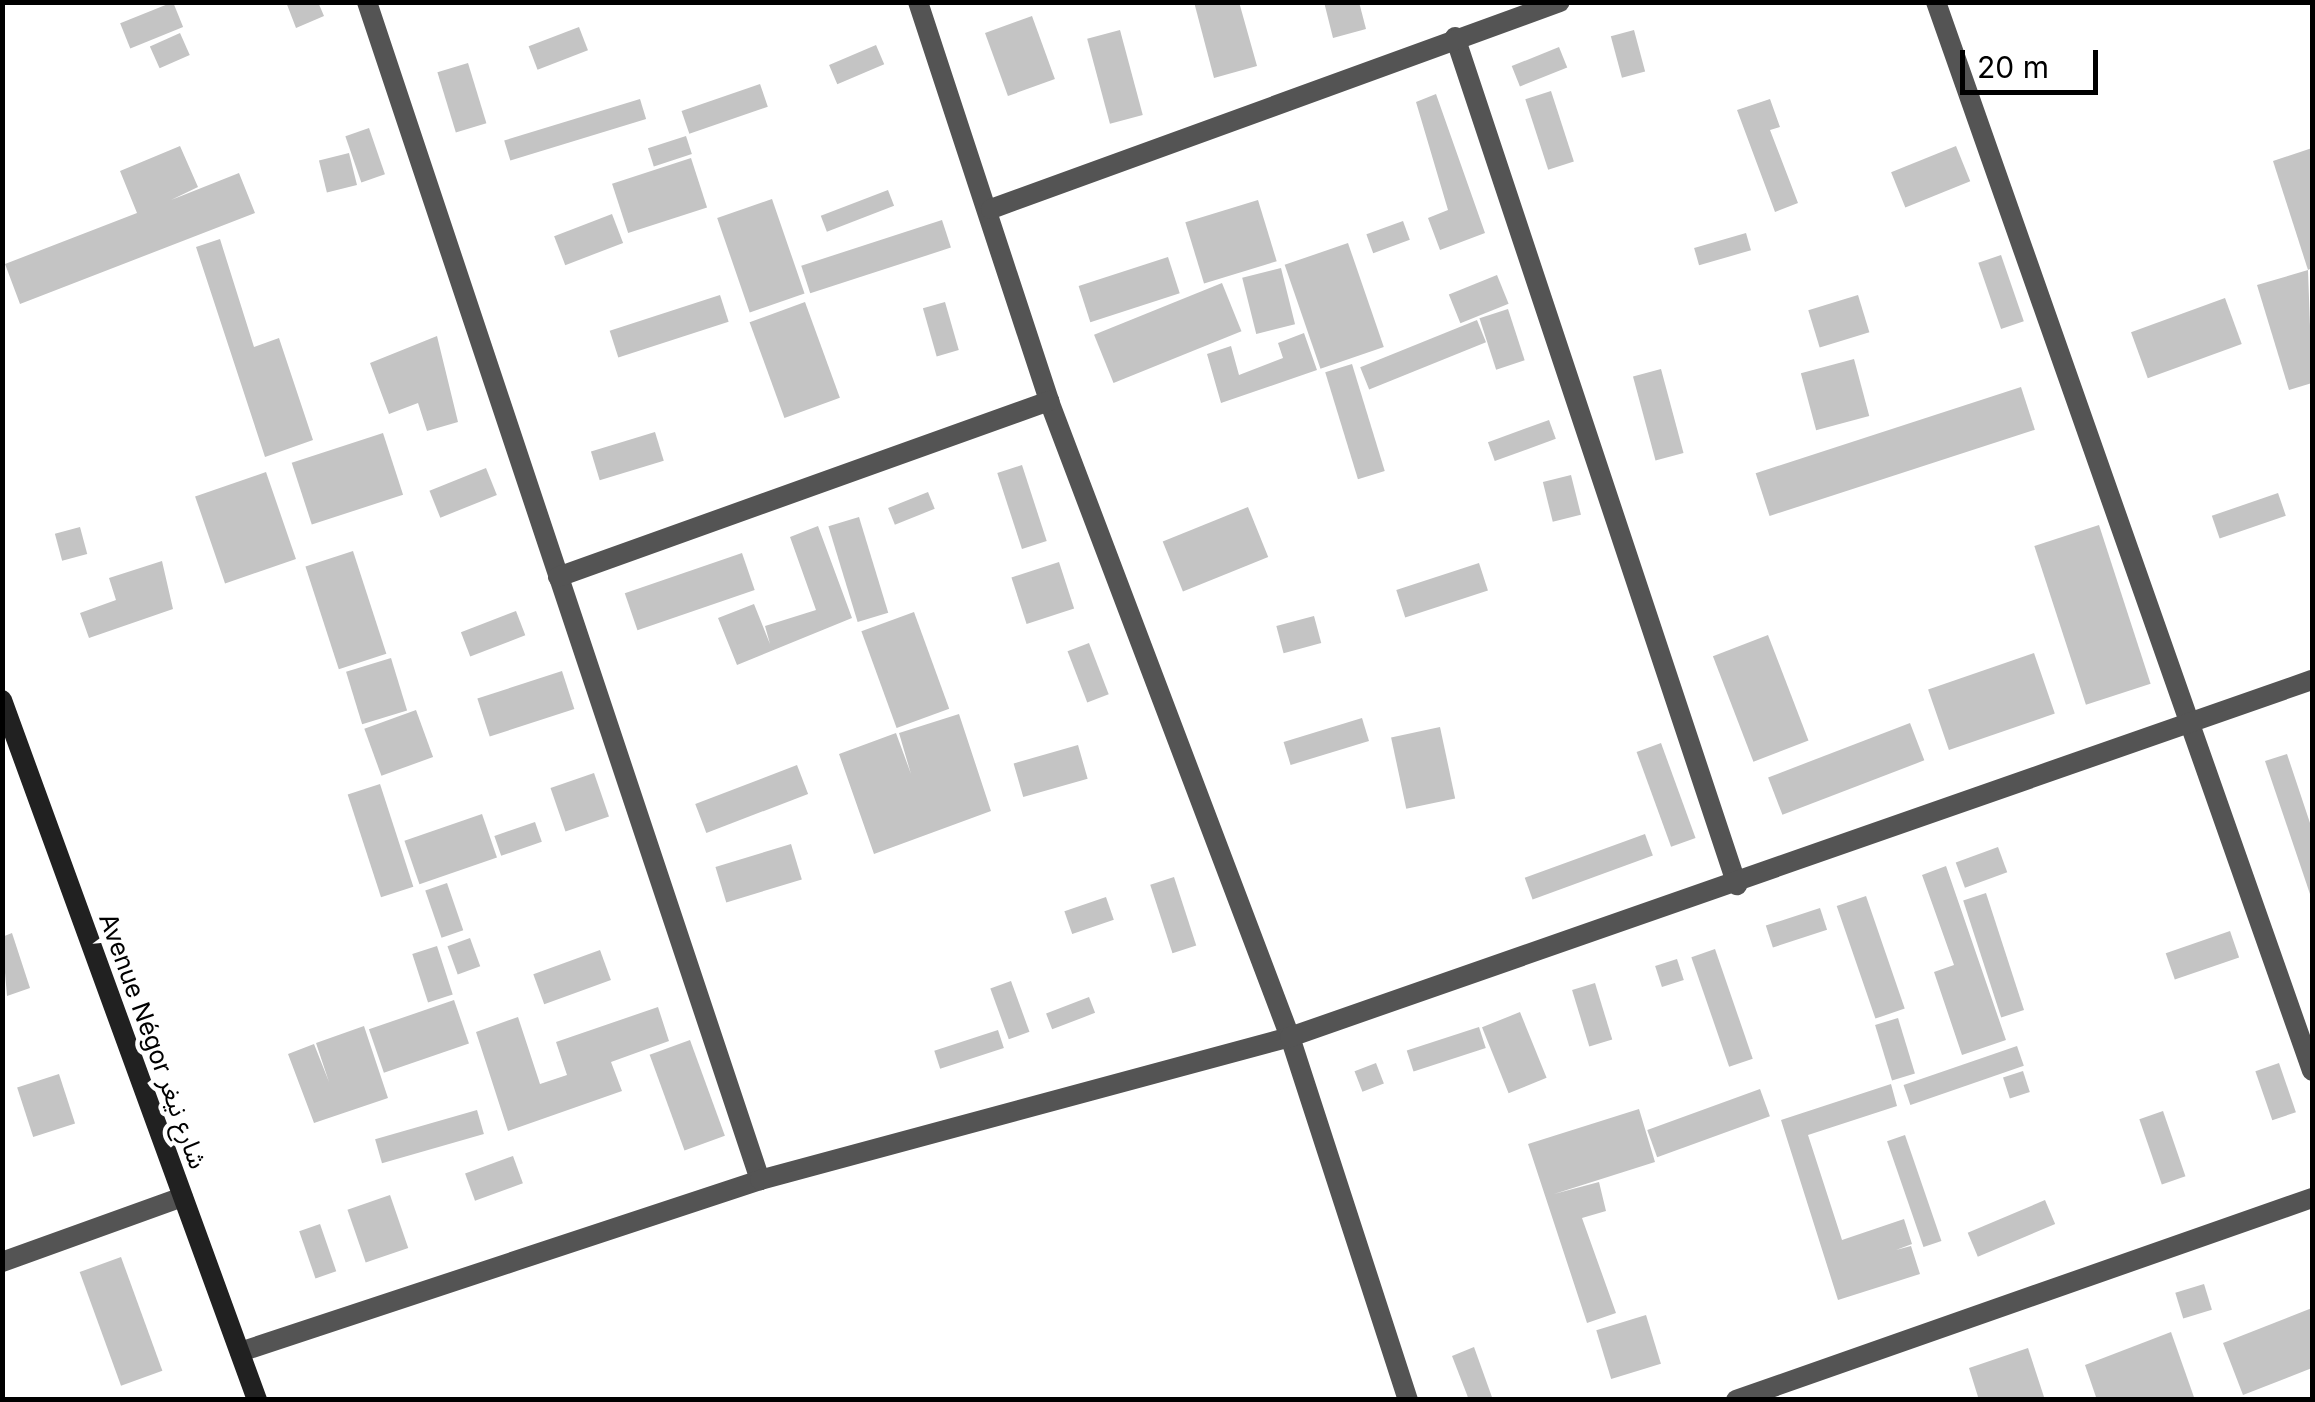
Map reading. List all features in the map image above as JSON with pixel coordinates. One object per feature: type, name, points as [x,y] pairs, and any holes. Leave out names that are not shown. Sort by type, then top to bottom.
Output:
[{"type":"main road","name":"Avenue Négor شارع نيغر","points":[[2,700],[257,1400]]},
{"type":"street","points":[[366,2],[760,1180]]},
{"type":"street","points":[[918,2],[991,210],[1049,401],[1290,1037],[1408,1400]]},
{"type":"street","points":[[991,210],[1455,36],[1560,2]]},
{"type":"street","points":[[1936,2],[2312,1071]]},
{"type":"street","points":[[1455,36],[1737,885]]},
{"type":"street","points":[[558,577],[1049,401]]},
{"type":"street","points":[[240,1352],[760,1180],[1290,1037],[1737,885],[2312,680]]},
{"type":"street","points":[[2,1262],[183,1196]]},
{"type":"street","points":[[1736,1400],[2312,1198]]},
{"type":"building","points":[[173,2],[183,27],[130,48],[120,23]]},
{"type":"building","points":[[286,2],[318,2],[324,16],[296,28]]},
{"type":"building","points":[[1194,2],[1239,2],[1257,66],[1214,78]]},
{"type":"building","points":[[1324,2],[1359,2],[1366,29],[1333,38]]},
{"type":"building","points":[[1032,16],[1055,79],[1008,96],[985,33]]},
{"type":"building","points":[[579,27],[588,50],[538,70],[529,46]]},
{"type":"building","points":[[1120,30],[1143,115],[1110,124],[1087,39]]},
{"type":"building","points":[[1634,30],[1645,72],[1622,78],[1611,36]]},
{"type":"building","points":[[180,33],[190,55],[160,68],[150,46]]},
{"type":"building","points":[[876,45],[884,64],[837,84],[829,65]]},
{"type":"building","points":[[1559,47],[1567,67],[1520,87],[1512,66]]},
{"type":"building","points":[[468,63],[486,123],[456,133],[437,72]]},
{"type":"building","points":[[760,84],[768,107],[689,134],[682,111]]},
{"type":"building","points":[[1551,91],[1574,161],[1548,170],[1525,99]]},
{"type":"building","points":[[1436,94],[1485,233],[1440,250],[1428,218],[1448,210],[1416,102]]},
{"type":"building","points":[[640,99],[646,119],[510,161],[504,141]]},
{"type":"building","points":[[1770,99],[1780,127],[1770,130],[1798,203],[1775,212],[1737,110]]},
{"type":"building","points":[[369,128],[385,174],[361,182],[345,136]]},
{"type":"building","points":[[686,136],[692,154],[654,166],[648,148]]},
{"type":"building","points":[[180,146],[198,187],[171,200],[239,173],[255,213],[20,304],[5,264],[137,213],[120,171]]},
{"type":"building","points":[[1956,146],[1970,181],[1905,207],[1891,172]]},
{"type":"building","points":[[2312,148],[2312,268],[2308,270],[2273,161]]},
{"type":"building","points":[[349,153],[357,185],[327,193],[319,160]]},
{"type":"building","points":[[691,158],[707,207],[628,233],[612,184]]},
{"type":"building","points":[[888,190],[894,206],[827,232],[821,216]]},
{"type":"building","points":[[772,199],[805,294],[750,312],[717,218]]},
{"type":"building","points":[[1258,200],[1277,261],[1204,283],[1185,222]]},
{"type":"building","points":[[612,214],[623,243],[565,265],[554,236]]},
{"type":"building","points":[[942,220],[951,248],[810,293],[801,266]]},
{"type":"building","points":[[1403,221],[1410,240],[1373,253],[1366,234]]},
{"type":"building","points":[[1746,233],[1751,250],[1699,265],[1694,248]]},
{"type":"building","points":[[220,239],[254,347],[279,338],[313,440],[265,457],[196,247]]},
{"type":"building","points":[[1348,243],[1384,347],[1320,369],[1285,265]]},
{"type":"building","points":[[2001,255],[2024,321],[2001,329],[1978,263]]},
{"type":"building","points":[[1168,257],[1180,293],[1090,322],[1079,286]]},
{"type":"building","points":[[1281,268],[1295,324],[1256,334],[1242,278]]},
{"type":"building","points":[[2308,270],[2312,383],[2289,390],[2257,285]]},
{"type":"building","points":[[1497,275],[1509,304],[1460,323],[1449,294]]},
{"type":"building","points":[[1222,283],[1241,331],[1114,383],[1094,335]]},
{"type":"building","points":[[720,295],[729,322],[618,357],[610,331]]},
{"type":"building","points":[[1858,295],[1869,332],[1820,347],[1808,310]]},
{"type":"building","points":[[2225,298],[2242,344],[2148,378],[2131,332]]},
{"type":"building","points":[[805,302],[840,398],[784,418],[750,322]]},
{"type":"building","points":[[945,302],[959,350],[937,356],[923,308]]},
{"type":"building","points":[[1508,309],[1525,360],[1496,370],[1479,318]]},
{"type":"building","points":[[1477,320],[1486,342],[1369,389],[1360,367]]},
{"type":"building","points":[[1304,333],[1317,370],[1221,403],[1207,354],[1231,346],[1239,375],[1283,358],[1278,343]]},
{"type":"building","points":[[437,336],[458,422],[427,431],[418,403],[389,414],[370,363]]},
{"type":"building","points":[[1854,359],[1869,416],[1816,430],[1801,373]]},
{"type":"building","points":[[1352,364],[1385,471],[1358,479],[1325,372]]},
{"type":"building","points":[[1661,369],[1684,453],[1656,461],[1633,377]]},
{"type":"building","points":[[2021,387],[2035,430],[1770,516],[1756,473]]},
{"type":"building","points":[[1549,420],[1556,439],[1495,461],[1488,442]]},
{"type":"building","points":[[655,432],[664,461],[600,480],[591,452]]},
{"type":"building","points":[[383,433],[403,495],[312,524],[292,463]]},
{"type":"building","points":[[1022,465],[1047,541],[1022,549],[997,473]]},
{"type":"building","points":[[486,468],[497,495],[440,518],[429,491]]},
{"type":"building","points":[[266,472],[296,559],[225,583],[195,496]]},
{"type":"building","points":[[1571,475],[1581,515],[1553,522],[1543,482]]},
{"type":"building","points":[[928,492],[935,509],[895,525],[888,508]]},
{"type":"building","points":[[2278,493],[2286,516],[2220,538],[2212,516]]},
{"type":"building","points":[[1248,507],[1268,557],[1183,592],[1163,541]]},
{"type":"building","points":[[859,517],[888,613],[858,622],[828,526]]},
{"type":"building","points":[[2099,525],[2151,684],[2086,705],[2034,546]]},
{"type":"building","points":[[818,526],[852,618],[737,665],[718,618],[754,604],[770,644],[765,626],[816,610],[790,537]]},
{"type":"building","points":[[80,527],[87,554],[62,561],[55,534]]},
{"type":"building","points":[[353,551],[386,654],[339,669],[305,566]]},
{"type":"building","points":[[742,553],[755,590],[637,630],[625,593]]},
{"type":"building","points":[[162,561],[173,609],[89,638],[80,613],[116,600],[109,578]]},
{"type":"building","points":[[1059,562],[1074,609],[1027,624],[1011,577]]},
{"type":"building","points":[[1479,563],[1488,591],[1405,617],[1396,590]]},
{"type":"building","points":[[516,611],[525,635],[470,656],[461,632]]},
{"type":"building","points":[[914,612],[949,709],[897,728],[861,631]]},
{"type":"building","points":[[1314,616],[1321,643],[1284,653],[1276,626]]},
{"type":"building","points":[[1768,635],[1808,740],[1753,762],[1713,656]]},
{"type":"building","points":[[1089,643],[1109,694],[1087,703],[1068,651]]},
{"type":"building","points":[[2034,653],[2055,714],[1949,750],[1928,689]]},
{"type":"building","points":[[391,658],[407,711],[362,724],[346,672]]},
{"type":"building","points":[[562,671],[574,709],[490,737],[477,699]]},
{"type":"building","points":[[416,710],[433,757],[381,776],[364,729]]},
{"type":"building","points":[[959,714],[991,811],[874,854],[839,754],[896,733],[911,774],[899,733]]},
{"type":"building","points":[[1362,718],[1369,741],[1291,765],[1284,742]]},
{"type":"building","points":[[1910,723],[1924,760],[1782,815],[1768,777]]},
{"type":"building","points":[[1440,727],[1455,798],[1406,809],[1391,737]]},
{"type":"building","points":[[1661,743],[1696,838],[1671,847],[1637,752]]},
{"type":"building","points":[[1078,745],[1088,779],[1023,797],[1014,763]]},
{"type":"building","points":[[2287,754],[2312,829],[2312,900],[2265,761]]},
{"type":"building","points":[[797,765],[808,794],[706,833],[695,804]]},
{"type":"building","points":[[594,773],[609,816],[565,831],[551,788]]},
{"type":"building","points":[[380,784],[413,887],[381,897],[348,795]]},
{"type":"building","points":[[482,814],[497,857],[419,884],[404,841]]},
{"type":"building","points":[[535,822],[542,842],[501,856],[494,836]]},
{"type":"building","points":[[1645,834],[1653,856],[1533,899],[1525,878]]},
{"type":"building","points":[[791,844],[802,879],[726,902],[715,867]]},
{"type":"building","points":[[1998,847],[2007,872],[1965,888],[1956,862]]},
{"type":"building","points":[[1946,866],[2006,1040],[1962,1055],[1934,972],[1954,965],[1922,875]]},
{"type":"building","points":[[1174,877],[1196,945],[1172,953],[1150,885]]},
{"type":"building","points":[[447,883],[463,930],[442,938],[425,890]]},
{"type":"building","points":[[1986,893],[2024,1010],[2001,1017],[1963,900]]},
{"type":"building","points":[[1866,896],[1905,1009],[1875,1019],[1837,906]]},
{"type":"building","points":[[1106,897],[1114,920],[1072,934],[1064,911]]},
{"type":"building","points":[[1820,908],[1827,930],[1773,947],[1766,926]]},
{"type":"building","points":[[2230,931],[2239,957],[2175,980],[2166,953]]},
{"type":"building","points":[[12,933],[30,988],[7,996],[2,937]]},
{"type":"building","points":[[470,938],[480,966],[458,974],[447,946]]},
{"type":"building","points":[[437,946],[453,995],[428,1003],[412,954]]},
{"type":"building","points":[[1715,949],[1753,1059],[1729,1067],[1691,957]]},
{"type":"building","points":[[600,950],[611,980],[544,1004],[533,974]]},
{"type":"building","points":[[1677,959],[1684,980],[1662,987],[1655,966]]},
{"type":"building","points":[[1011,981],[1029,1032],[1009,1039],[990,989]]},
{"type":"building","points":[[1595,983],[1612,1039],[1589,1046],[1572,990]]},
{"type":"building","points":[[1089,997],[1095,1013],[1052,1029],[1046,1013]]},
{"type":"building","points":[[454,1000],[469,1043],[384,1073],[369,1029]]},
{"type":"building","points":[[658,1007],[669,1041],[611,1062],[622,1091],[508,1131],[476,1032],[518,1017],[540,1084],[567,1075],[556,1042]]},
{"type":"building","points":[[1520,1012],[1547,1078],[1509,1093],[1482,1027]]},
{"type":"building","points":[[1898,1018],[1915,1073],[1892,1080],[1875,1025]]},
{"type":"building","points":[[364,1026],[388,1098],[314,1123],[288,1054],[314,1044],[329,1082],[316,1043]]},
{"type":"building","points":[[1479,1027],[1486,1048],[1414,1071],[1407,1050]]},
{"type":"building","points":[[998,1030],[1004,1048],[940,1069],[934,1051]]},
{"type":"building","points":[[690,1040],[725,1136],[684,1151],[650,1055]]},
{"type":"building","points":[[2017,1046],[2024,1066],[1910,1105],[1904,1085]]},
{"type":"building","points":[[1376,1063],[1384,1084],[1362,1092],[1355,1071]]},
{"type":"building","points":[[2279,1063],[2296,1112],[2272,1120],[2255,1071]]},
{"type":"building","points":[[2023,1071],[2030,1092],[2010,1098],[2003,1077]]},
{"type":"building","points":[[59,1074],[75,1123],[33,1137],[17,1088]]},
{"type":"building","points":[[1891,1084],[1897,1106],[1808,1135],[1842,1240],[1904,1219],[1912,1244],[1896,1250],[1911,1246],[1920,1274],[1838,1300],[1781,1120]]},
{"type":"building","points":[[1760,1089],[1770,1116],[1657,1157],[1647,1130]]},
{"type":"building","points":[[1639,1109],[1655,1162],[1554,1194],[1599,1182],[1606,1211],[1582,1218],[1616,1313],[1587,1323],[1528,1144]]},
{"type":"building","points":[[477,1110],[484,1134],[382,1163],[375,1139]]},
{"type":"building","points":[[2163,1111],[2185,1176],[2162,1184],[2139,1119]]},
{"type":"building","points":[[1905,1135],[1941,1241],[1923,1247],[1887,1141]]},
{"type":"building","points":[[513,1156],[523,1183],[475,1201],[465,1173]]},
{"type":"building","points":[[390,1195],[408,1248],[366,1263],[347,1210]]},
{"type":"building","points":[[2045,1200],[2055,1224],[1978,1257],[1968,1233]]},
{"type":"building","points":[[320,1224],[336,1271],[315,1278],[299,1231]]},
{"type":"building","points":[[121,1257],[162,1371],[121,1386],[80,1272]]},
{"type":"building","points":[[2204,1284],[2212,1310],[2183,1319],[2175,1293]]},
{"type":"building","points":[[2312,1308],[2312,1368],[2243,1395],[2223,1343]]},
{"type":"building","points":[[1646,1315],[1661,1364],[1611,1379],[1596,1330]]},
{"type":"building","points":[[2171,1332],[2195,1400],[2097,1400],[2085,1365]]},
{"type":"building","points":[[1474,1347],[1493,1400],[1469,1400],[1452,1356]]},
{"type":"building","points":[[2028,1348],[2045,1400],[1979,1400],[1969,1368]]}]
